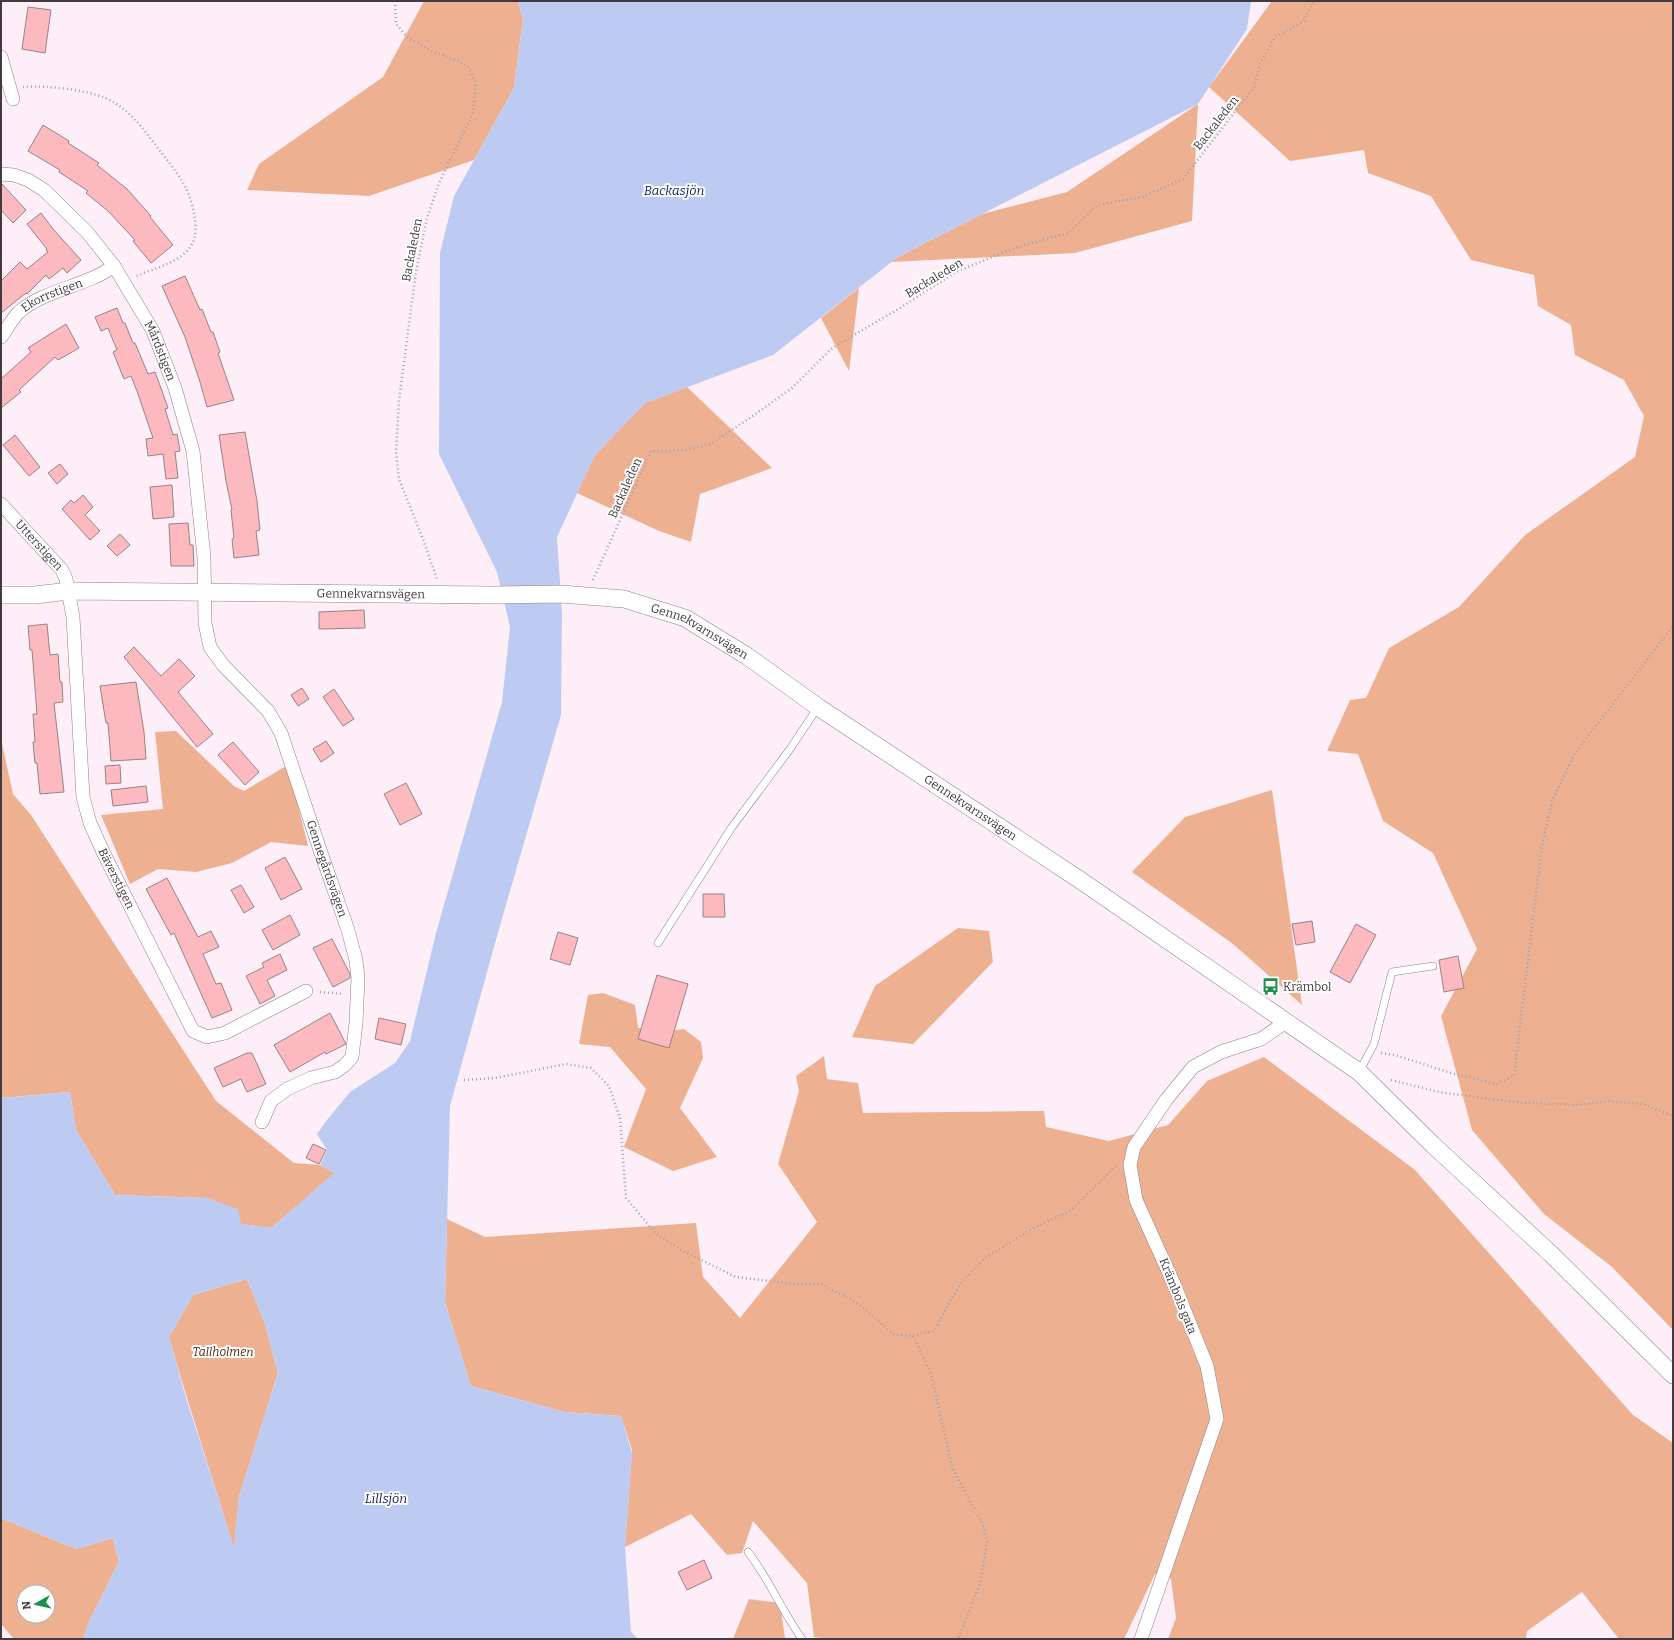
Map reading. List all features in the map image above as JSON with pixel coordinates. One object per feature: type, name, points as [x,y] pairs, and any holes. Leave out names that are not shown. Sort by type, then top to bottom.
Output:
[{"type":"street","points":[[1,57],[11,94]]},
{"type":"street","name":"Mårdstigen","points":[[1,174],[14,175],[28,180],[44,190],[87,232],[114,266],[153,331],[175,388],[194,451],[204,557],[204,592]]},
{"type":"street","name":"Ekorrstigen","points":[[1,337],[14,317],[29,305],[49,295],[102,275],[114,266]]},
{"type":"street","name":"Utterstigen","points":[[1,504],[62,570],[69,591]]},
{"type":"street","name":"Gennekvarnsvägen","points":[[1,595],[35,595],[69,591],[493,595],[561,594],[624,599],[685,618],[747,656],[818,708],[1080,880],[1359,1072],[1433,1145],[1550,1252],[1673,1375]]},
{"type":"street","name":"Bäverstigen","points":[[69,591],[73,616],[83,797],[86,810],[90,823],[104,854],[193,1031],[207,1037],[225,1033],[306,991]]},
{"type":"street","name":"Gennegårdsvägen","points":[[204,592],[205,623],[210,647],[223,665],[241,681],[268,711],[282,733],[348,930],[356,960],[358,978],[356,995],[356,1022],[352,1057],[345,1065],[335,1072],[312,1078],[287,1089],[271,1101],[262,1122]]},
{"type":"street","name":"Krämbols gata","points":[[1141,1639],[1217,1419],[1207,1366],[1174,1284],[1136,1200],[1130,1165],[1132,1154],[1134,1147],[1166,1100],[1193,1067],[1221,1052],[1261,1039],[1286,1022]]},
{"type":"lane","points":[[658,943],[732,827],[790,749],[818,708]]},
{"type":"lane","points":[[1359,1072],[1374,1044],[1392,972],[1433,966]]},
{"type":"lane","points":[[748,1552],[762,1570],[784,1611],[802,1639]]},
{"type":"path","name":"Backaleden","points":[[395,1],[396,24],[408,38],[434,52],[458,61],[468,68],[476,84],[472,113],[439,183],[426,218],[416,272],[399,400],[396,452],[399,479],[423,538],[443,594]]},
{"type":"path","name":"Backaleden","points":[[586,596],[651,451],[685,450],[711,444],[792,388],[832,348],[862,332],[956,272],[1014,248],[1068,233],[1097,205],[1142,197],[1182,179],[1254,87],[1260,64],[1276,37],[1303,22],[1314,1]]},
{"type":"path","points":[[11,94],[31,86],[73,90],[95,95],[114,102],[139,123],[182,181],[191,203],[195,222],[196,235],[192,245],[186,253],[179,258],[125,283]]},
{"type":"path","points":[[1369,1052],[1395,1055],[1454,1074],[1497,1084],[1514,1076],[1538,873],[1542,846],[1552,801],[1575,753],[1673,626]]},
{"type":"path","points":[[306,991],[356,995]]},
{"type":"path","points":[[464,1080],[495,1078],[566,1064],[591,1068],[609,1086],[620,1118],[626,1198],[656,1234],[683,1250],[736,1277],[795,1284],[822,1284],[860,1305],[893,1334],[912,1336],[934,1331],[960,1284],[985,1258],[1030,1230],[1071,1210],[1089,1194],[1113,1167],[1132,1154]]},
{"type":"path","points":[[1388,1079],[1439,1092],[1512,1102],[1576,1105],[1609,1101],[1643,1104],[1673,1116]]},
{"type":"path","points":[[912,1336],[931,1373],[952,1468],[983,1525],[987,1542],[980,1584],[958,1639]]},
{"type":"green space","points":[[424,1],[518,1],[523,19],[514,88],[474,160],[369,196],[247,190],[259,164],[383,77]]},
{"type":"green space","points":[[1272,1],[1673,1],[1673,1330],[1612,1267],[1544,1214],[1472,1130],[1441,1016],[1477,949],[1433,853],[1383,821],[1358,754],[1327,751],[1350,700],[1366,698],[1389,648],[1459,607],[1525,535],[1635,457],[1644,416],[1624,380],[1575,355],[1571,325],[1538,306],[1534,275],[1471,260],[1431,196],[1368,173],[1364,150],[1290,161],[1209,87]]},
{"type":"green space","points":[[1198,104],[1192,221],[1075,253],[891,262],[982,214],[1067,192]]},
{"type":"green space","points":[[859,288],[849,371],[821,318]]},
{"type":"green space","points":[[687,387],[772,468],[700,494],[691,542],[659,531],[577,493],[595,455],[645,403]]},
{"type":"green space","points":[[176,731],[234,786],[244,791],[288,765],[308,846],[271,842],[232,863],[196,872],[158,869],[130,884],[101,815],[163,809],[155,732]]},
{"type":"green space","points":[[1,739],[13,794],[31,815],[216,1101],[294,1163],[320,1165],[335,1173],[271,1228],[241,1224],[207,1198],[115,1195],[76,1130],[70,1092],[1,1098]]},
{"type":"green space","points":[[1272,790],[1302,1005],[1233,944],[1132,872],[1185,817]]},
{"type":"green space","points":[[958,928],[989,931],[993,962],[913,1044],[852,1037],[875,986]]},
{"type":"green space","points":[[603,993],[635,1005],[638,1028],[669,1031],[684,1029],[701,1042],[703,1058],[680,1108],[717,1157],[673,1171],[624,1147],[646,1089],[610,1047],[579,1044],[588,995]]},
{"type":"green space","points":[[824,1056],[827,1079],[858,1083],[863,1113],[1044,1111],[1046,1127],[1109,1141],[1168,1125],[1207,1081],[1264,1057],[1415,1170],[1633,1415],[1673,1443],[1673,1639],[1619,1639],[1582,1592],[1527,1631],[1526,1639],[1168,1639],[1176,1618],[1171,1579],[1155,1574],[1124,1639],[831,1639],[814,1637],[807,1583],[753,1521],[742,1553],[727,1555],[691,1514],[625,1547],[632,1450],[621,1416],[564,1412],[471,1386],[445,1303],[447,1219],[485,1237],[696,1223],[703,1277],[740,1318],[817,1222],[778,1164],[799,1091],[796,1076]]},
{"type":"green space","name":"Tallholmen","points":[[247,1279],[265,1324],[278,1373],[239,1497],[234,1549],[169,1337],[193,1295]]},
{"type":"green space","points":[[1,1518],[76,1549],[113,1538],[119,1561],[89,1622],[83,1639],[14,1639],[1,1624]]},
{"type":"green space","points":[[749,1599],[780,1603],[785,1639],[733,1639]]},
{"type":"water","points":[[518,1],[1251,1],[1247,29],[1198,104],[898,257],[773,355],[645,403],[595,455],[557,537],[562,614],[561,715],[497,936],[450,1106],[445,1303],[471,1386],[564,1412],[621,1416],[632,1453],[625,1547],[631,1632],[638,1639],[83,1639],[89,1622],[119,1561],[113,1538],[76,1549],[1,1518],[1,1098],[70,1092],[76,1130],[115,1195],[207,1198],[238,1209],[241,1224],[271,1228],[334,1173],[320,1165],[327,1150],[317,1134],[327,1120],[350,1092],[395,1063],[410,1041],[436,933],[502,702],[510,627],[497,572],[439,454],[440,253],[454,196],[514,88],[523,19]],"holes":[[[247,1279],[265,1324],[278,1373],[239,1497],[234,1547],[186,1398],[169,1337],[193,1295]]]},
{"type":"building","points":[[28,7],[51,10],[45,53],[22,49]]},
{"type":"building","points":[[43,125],[69,141],[68,143],[99,163],[97,165],[127,189],[151,216],[150,217],[173,245],[151,263],[133,241],[135,240],[108,211],[86,193],[88,191],[59,172],[60,170],[28,151]]},
{"type":"building","points":[[1,183],[26,210],[13,223],[1,210]]},
{"type":"building","points":[[41,213],[53,229],[81,260],[67,273],[63,268],[49,279],[46,275],[27,294],[26,293],[1,313],[1,281],[20,262],[27,269],[48,252],[27,224]]},
{"type":"building","points":[[185,276],[200,310],[202,309],[211,332],[213,332],[220,352],[218,353],[234,400],[207,407],[185,337],[162,286]]},
{"type":"building","points":[[117,308],[133,343],[135,343],[148,374],[155,372],[162,391],[168,408],[165,409],[173,435],[177,434],[180,451],[175,452],[178,478],[166,479],[163,454],[148,456],[146,439],[153,438],[137,391],[131,376],[124,379],[113,352],[117,350],[108,328],[101,331],[95,317]]},
{"type":"building","points":[[66,324],[79,348],[58,360],[55,357],[19,390],[21,392],[1,408],[1,379],[31,352],[28,348]]},
{"type":"building","points":[[245,432],[257,501],[260,530],[256,531],[259,555],[234,558],[232,539],[234,538],[232,510],[219,435]]},
{"type":"building","points":[[15,435],[40,467],[29,476],[3,445]]},
{"type":"building","points":[[60,464],[68,474],[57,484],[48,473]]},
{"type":"building","points":[[172,485],[174,517],[153,519],[150,487]]},
{"type":"building","points":[[83,495],[93,507],[85,515],[100,531],[90,540],[62,509],[71,500],[74,503]]},
{"type":"building","points":[[188,523],[190,545],[193,545],[194,566],[171,566],[169,524]]},
{"type":"building","points":[[120,534],[130,545],[117,556],[107,546]]},
{"type":"building","points":[[364,610],[365,628],[319,629],[319,612]]},
{"type":"building","points":[[47,624],[50,655],[58,654],[60,682],[62,682],[63,702],[54,703],[64,792],[40,794],[33,742],[35,742],[33,714],[37,714],[32,650],[30,650],[28,626]]},
{"type":"building","points":[[134,647],[161,676],[179,659],[195,676],[178,692],[213,734],[197,747],[124,657]]},
{"type":"building","points":[[136,682],[144,732],[146,759],[111,761],[108,723],[106,723],[100,686]]},
{"type":"building","points":[[302,688],[309,699],[298,706],[291,695]]},
{"type":"building","points":[[334,689],[354,719],[343,726],[323,697]]},
{"type":"building","points":[[326,741],[334,753],[321,762],[313,749]]},
{"type":"building","points":[[233,742],[259,772],[245,785],[218,755]]},
{"type":"building","points":[[120,765],[121,783],[106,784],[105,766]]},
{"type":"building","points":[[406,783],[422,814],[400,825],[384,794]]},
{"type":"building","points":[[146,786],[148,802],[113,806],[111,790]]},
{"type":"building","points":[[285,857],[302,889],[281,900],[265,868]]},
{"type":"building","points":[[167,878],[198,937],[211,931],[219,947],[203,954],[216,984],[221,983],[232,1010],[212,1018],[174,933],[171,935],[146,889]]},
{"type":"building","points":[[241,885],[254,907],[244,913],[231,890]]},
{"type":"building","points":[[703,894],[724,894],[725,917],[703,917]]},
{"type":"building","points":[[290,915],[300,935],[273,950],[262,930]]},
{"type":"building","points":[[1312,921],[1315,942],[1296,945],[1292,924]]},
{"type":"building","points":[[1356,924],[1376,935],[1350,983],[1330,972]]},
{"type":"building","points":[[558,932],[578,938],[570,965],[550,959]]},
{"type":"building","points":[[332,939],[350,974],[350,978],[333,987],[313,948]]},
{"type":"building","points":[[280,954],[287,970],[267,980],[275,996],[260,1004],[246,976],[264,967],[262,963]]},
{"type":"building","points":[[1458,956],[1464,988],[1444,992],[1439,960]]},
{"type":"building","points":[[657,975],[688,984],[669,1048],[638,1039]]},
{"type":"building","points":[[330,1013],[346,1044],[326,1054],[325,1052],[290,1072],[274,1045]]},
{"type":"building","points":[[379,1018],[406,1024],[401,1045],[375,1039]]},
{"type":"building","points":[[247,1053],[252,1053],[266,1084],[247,1092],[241,1079],[223,1087],[214,1068]]},
{"type":"building","points":[[313,1144],[326,1150],[319,1164],[306,1158]]},
{"type":"building","points":[[704,1560],[712,1578],[687,1590],[678,1572]]},
{"type":"place","name":"Krämbol","points":[[1270,987]]},
{"type":"water label","name":"Backasjön","points":[[674,190]]},
{"type":"water label","name":"Lillsjön","points":[[386,1498]]}]
